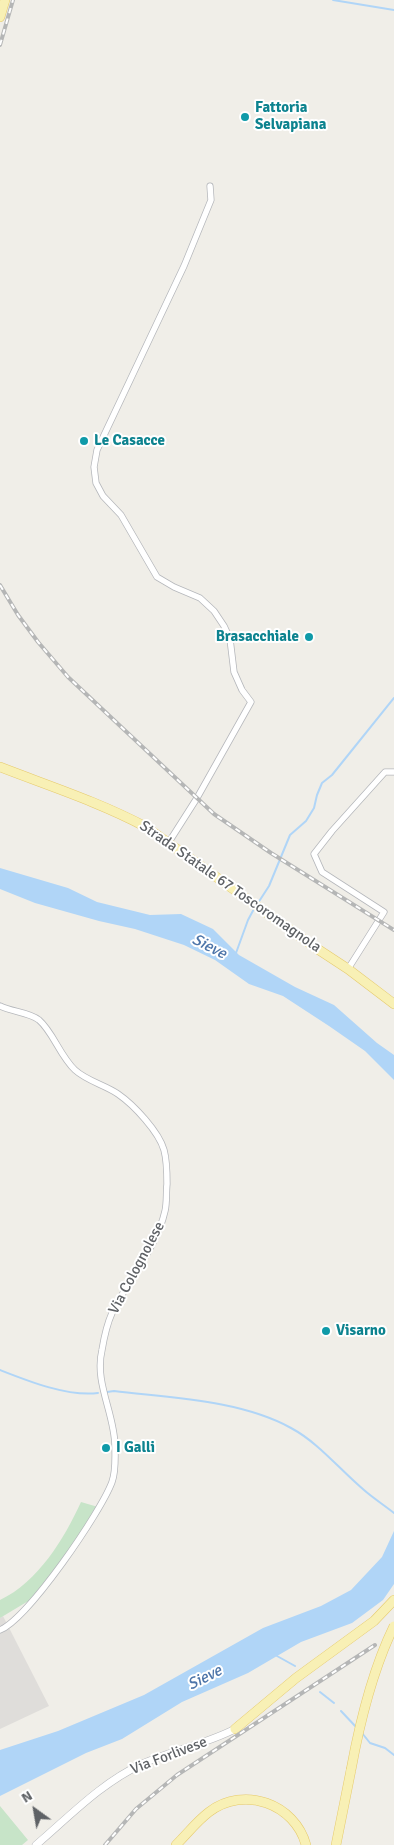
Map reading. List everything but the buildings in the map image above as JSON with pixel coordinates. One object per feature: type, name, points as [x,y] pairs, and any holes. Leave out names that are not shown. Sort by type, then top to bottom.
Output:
[{"type":"main road","points":[[0,17],[5,0]]},
{"type":"main road","name":"Strada Statale 67 Toscoromagnola","points":[[0,767],[125,816],[146,827],[348,969],[394,1004]]},
{"type":"main road","points":[[236,1729],[296,1678],[374,1621],[394,1600]]},
{"type":"main road","points":[[336,1845],[358,1730],[378,1661],[394,1626]]},
{"type":"main road","points":[[176,1845],[210,1811],[225,1803],[243,1798],[263,1801],[280,1808],[294,1821],[304,1835],[306,1845]]},
{"type":"street","points":[[169,842],[197,798],[251,702],[242,690],[234,672],[230,639],[214,611],[200,598],[174,587],[157,577],[121,515],[103,496],[96,483],[94,467],[97,450],[184,266],[211,200],[210,186]]},
{"type":"street","points":[[348,969],[384,912],[322,872],[314,854],[385,772],[394,772]]},
{"type":"street","name":"Via Colognolese","points":[[0,1006],[10,1011],[30,1015],[39,1020],[46,1027],[64,1057],[77,1072],[119,1095],[144,1118],[164,1148],[167,1176],[166,1209],[157,1235],[111,1315],[101,1351],[100,1377],[114,1431],[115,1462],[112,1482],[81,1536],[40,1594],[9,1626],[0,1630]]},
{"type":"street","name":"Via Forlivese","points":[[36,1845],[93,1795],[129,1771],[158,1758],[217,1739],[236,1729]]},
{"type":"shaded area","points":[[3,1616],[49,1706],[0,1729],[0,1618]]},
{"type":"green space","points":[[81,1502],[98,1507],[40,1594],[0,1618],[0,1600],[14,1592],[38,1571],[58,1545]]},
{"type":"green space","points":[[0,1806],[28,1840],[22,1845],[0,1845]]},
{"type":"water","name":"Sieve","points":[[0,868],[68,888],[97,902],[150,915],[181,914],[213,929],[239,955],[295,987],[334,1005],[377,1043],[394,1055],[394,1080],[365,1051],[283,996],[249,984],[215,960],[184,945],[135,929],[35,903],[0,889]]},
{"type":"water","name":"Sieve","points":[[394,1531],[394,1584],[383,1600],[352,1623],[301,1642],[248,1673],[182,1702],[122,1739],[86,1753],[0,1796],[0,1750],[58,1731],[144,1695],[263,1628],[321,1606],[351,1590],[382,1557]]},
{"type":"waterway","points":[[333,0],[394,10]]},
{"type":"waterway","points":[[258,903],[269,886],[290,835],[306,821],[314,808],[322,783],[332,775],[394,698]]},
{"type":"waterway","points":[[236,953],[248,920],[255,907]]},
{"type":"waterway","points":[[0,1370],[61,1390],[86,1394],[98,1393]]},
{"type":"waterway","points":[[107,1392],[114,1391],[182,1398],[250,1411],[271,1419],[291,1428],[311,1441],[364,1490],[394,1513]]},
{"type":"waterway","points":[[277,1656],[295,1666]]},
{"type":"waterway","points":[[320,1692],[334,1703]]},
{"type":"waterway","points":[[341,1711],[357,1728]]},
{"type":"waterway","points":[[362,1733],[370,1743],[385,1748],[394,1755]]},
{"type":"railway","points":[[0,45],[13,0]]},
{"type":"railway","points":[[0,585],[18,615],[68,677],[214,814],[271,853],[394,930]]},
{"type":"railway","points":[[105,1845],[136,1809],[177,1775],[375,1645]]},
{"type":"place","name":"Fattoria Selvapiana","points":[[245,117]]},
{"type":"place","name":"Le Casacce","points":[[84,441]]},
{"type":"place","name":"Brasacchiale","points":[[309,637]]},
{"type":"place","name":"Visarno","points":[[326,1331]]},
{"type":"place","name":"I Galli","points":[[106,1448]]}]
